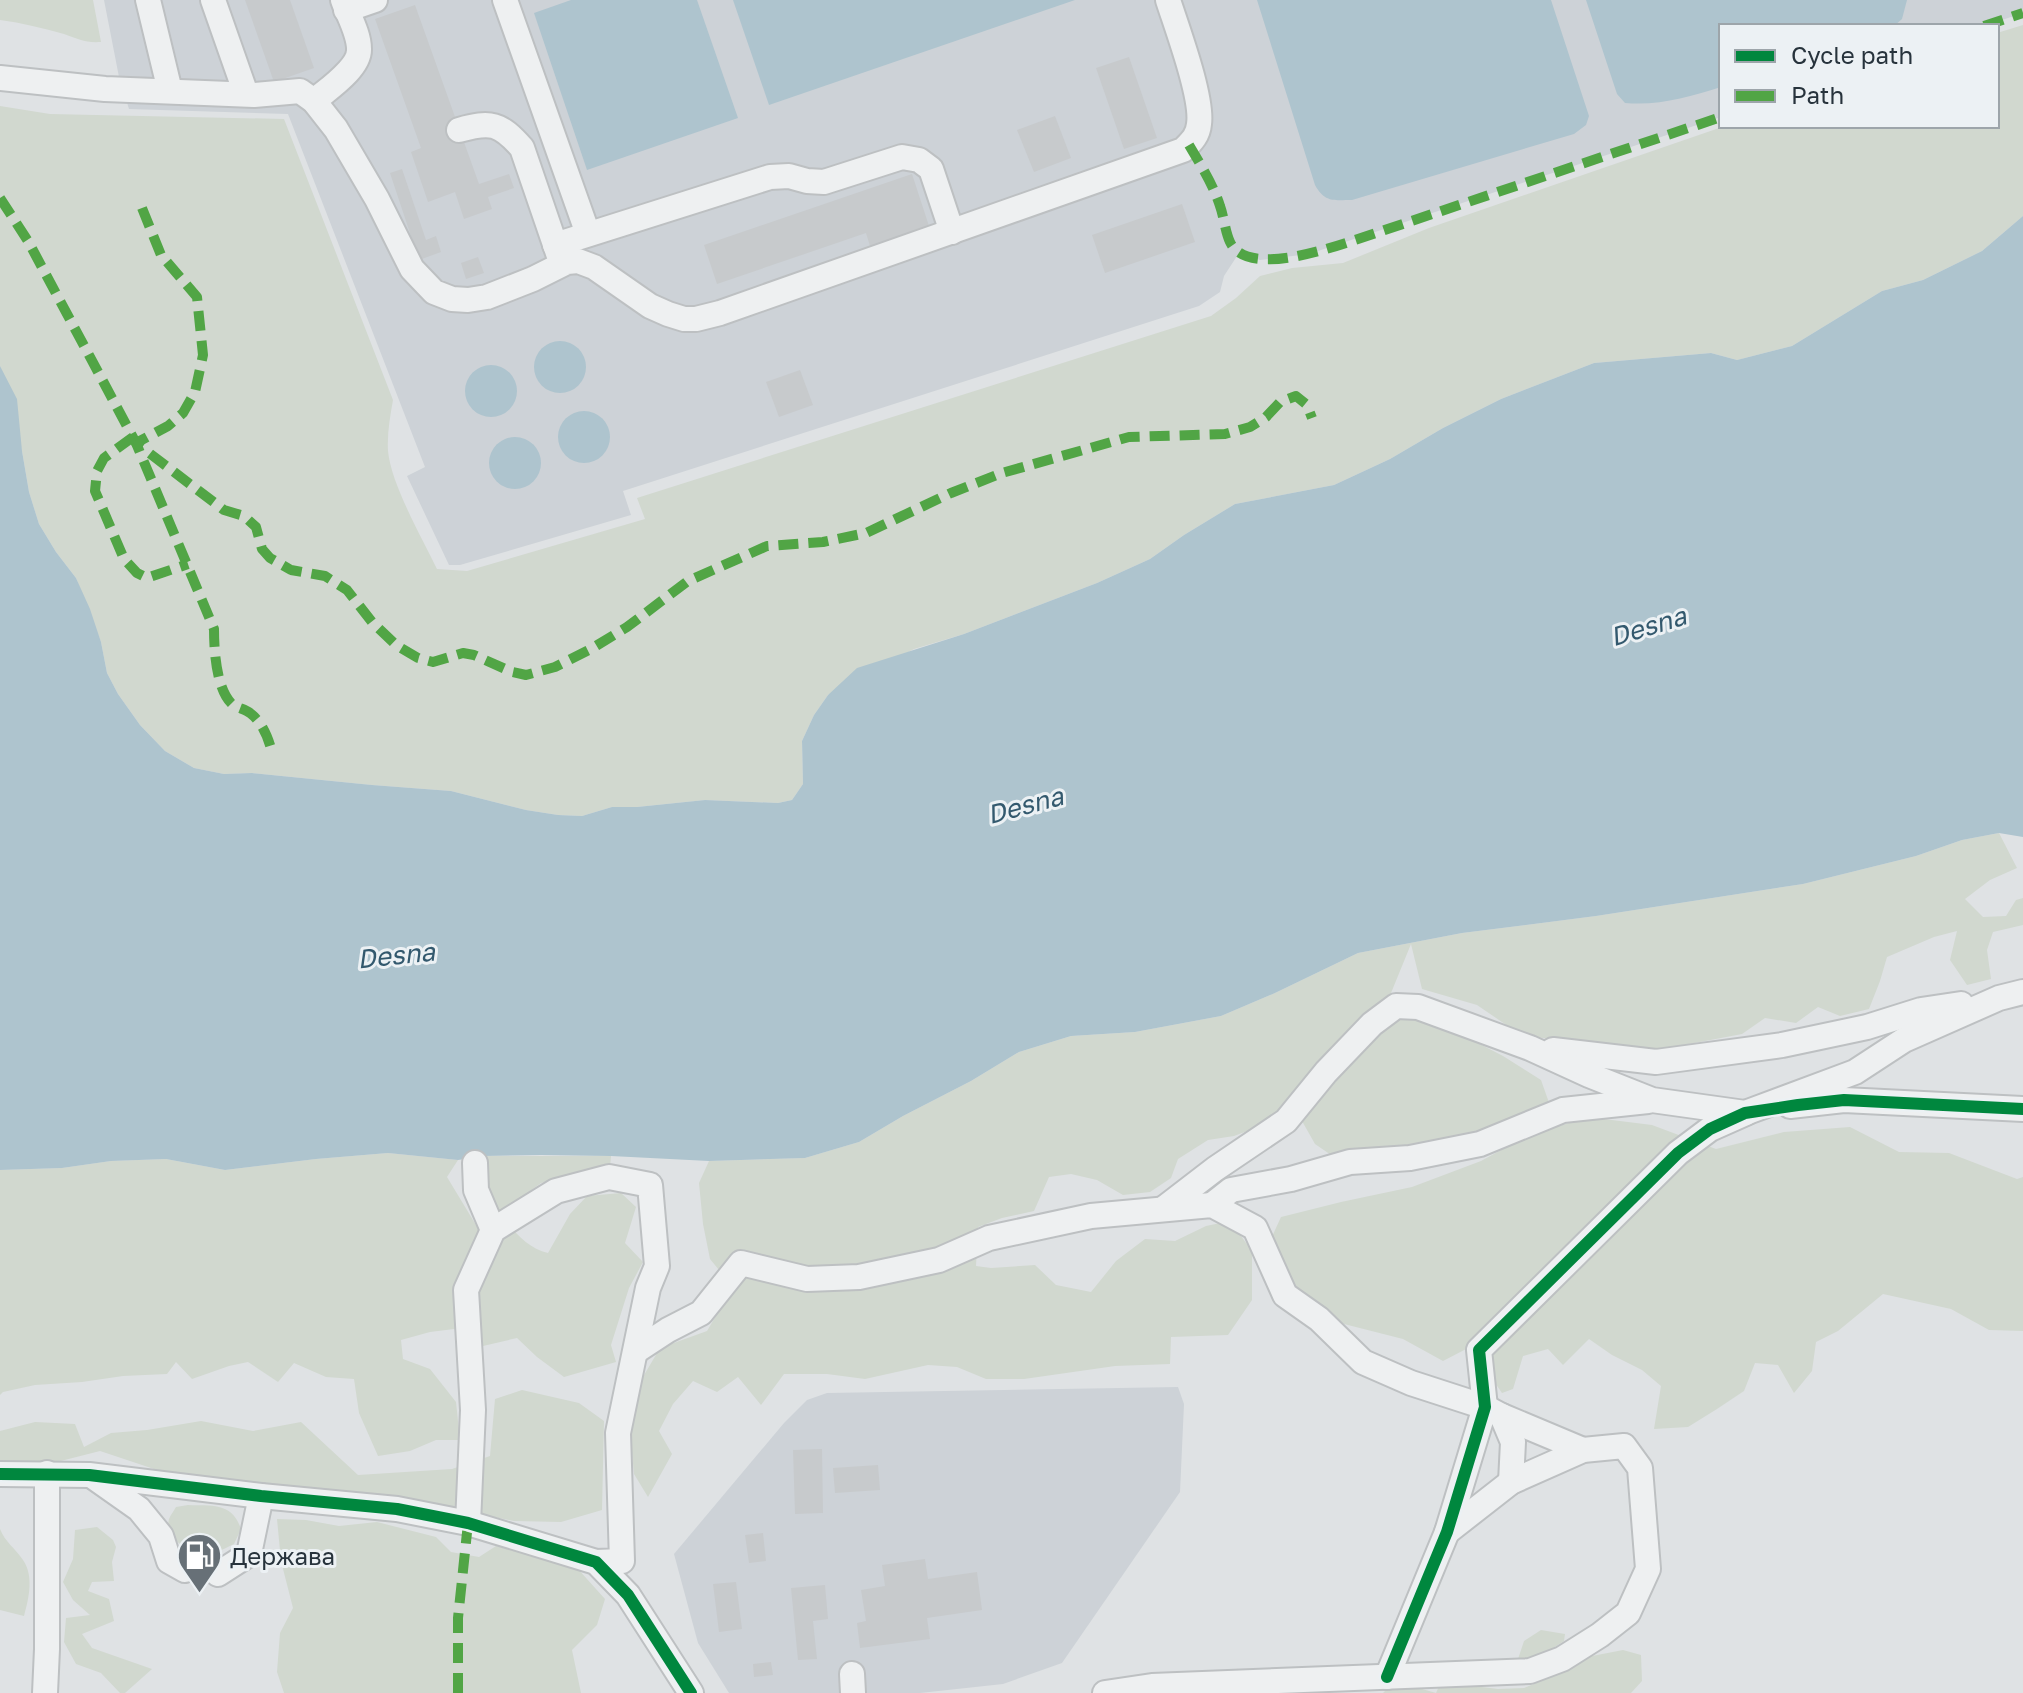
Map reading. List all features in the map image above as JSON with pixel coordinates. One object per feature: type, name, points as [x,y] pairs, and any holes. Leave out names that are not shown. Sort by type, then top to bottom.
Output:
[{"type":"street","points":[[148,0],[170,91]]},
{"type":"street","points":[[213,0],[246,94]]},
{"type":"street","points":[[314,101],[354,66],[359,56],[360,46],[344,5],[375,0]]},
{"type":"street","points":[[505,0],[588,234]]},
{"type":"street","points":[[459,130],[481,124],[496,127],[510,135],[522,148],[558,255],[567,262],[578,261],[594,267],[650,306],[684,319],[696,319],[1183,150],[1195,139],[1199,123],[1195,90],[1168,0]]},
{"type":"street","points":[[0,78],[105,89],[269,95],[300,91],[314,101],[336,129],[412,269],[434,292],[452,299],[487,297],[533,279],[558,255],[588,234],[770,177],[789,176],[824,182],[902,157],[919,160],[931,169],[952,232]]},
{"type":"street","points":[[1530,1048],[1656,1062],[1782,1045],[1867,1027],[1921,1010],[2011,995]]},
{"type":"street","points":[[1511,1482],[1513,1442],[1493,1412],[1479,1350],[1678,1153],[1710,1129],[1855,1072],[1904,1040],[2011,995]]},
{"type":"street","points":[[1163,1209],[1286,1121],[1335,1062],[1372,1024],[1396,1006],[1418,1007],[1530,1048],[1652,1100],[1745,1113],[1844,1100],[2023,1109]]},
{"type":"street","points":[[1212,1205],[1231,1190],[1291,1179],[1350,1162],[1410,1158],[1480,1144],[1563,1110],[1652,1100]]},
{"type":"street","points":[[475,1163],[476,1190],[493,1230]]},
{"type":"street","points":[[0,1474],[89,1475],[397,1509],[468,1523],[596,1562],[622,1561],[618,1433],[648,1288],[657,1266],[650,1185],[609,1177],[556,1191],[493,1230],[466,1290],[473,1410],[468,1523]]},
{"type":"street","points":[[636,1351],[701,1313],[741,1263],[807,1279],[859,1277],[939,1260],[989,1238],[1091,1216],[1212,1205],[1255,1228],[1285,1295],[1319,1319],[1363,1362],[1583,1450]]},
{"type":"street","points":[[1387,1677],[1493,1412]]},
{"type":"street","points":[[1105,1693],[1152,1686],[1530,1671],[1562,1659],[1628,1613],[1648,1569],[1640,1468],[1624,1446],[1583,1450],[1511,1482],[1447,1532]]},
{"type":"street","points":[[45,1693],[47,1473]]},
{"type":"street","points":[[89,1475],[139,1509],[161,1536],[169,1561],[185,1570]]},
{"type":"street","points":[[218,1574],[249,1554],[261,1496]]},
{"type":"street","points":[[596,1562],[628,1595],[691,1693]]},
{"type":"shaded area","points":[[0,0],[93,0],[101,42],[0,20]]},
{"type":"shaded area","points":[[104,0],[2023,0],[2023,13],[1990,24],[1719,24],[1719,118],[1309,254],[1260,260],[1239,253],[1224,276],[1220,292],[1199,306],[623,491],[631,515],[460,565],[449,565],[407,476],[425,467],[288,114],[129,109],[119,77]]},
{"type":"shaded area","points":[[2023,25],[2023,216],[1982,251],[1923,280],[1882,291],[1792,346],[1737,360],[1711,353],[1594,363],[1501,399],[1390,459],[1334,485],[1235,504],[1150,559],[1097,583],[964,634],[914,649],[828,695],[802,741],[803,784],[792,800],[778,803],[705,800],[612,807],[582,816],[558,815],[451,791],[252,773],[224,774],[194,768],[165,751],[140,725],[107,673],[101,642],[76,578],[39,524],[0,366],[0,106],[50,114],[284,119],[393,400],[388,451],[401,495],[437,569],[467,571],[645,519],[637,498],[1211,316],[1260,276],[1292,268],[1343,263],[1429,228],[1719,128],[1999,128],[1999,32]]},
{"type":"shaded area","points":[[1999,833],[2017,868],[1990,880],[1965,899],[1983,917],[2006,916],[2016,900],[2023,898],[2023,925],[1993,932],[1987,950],[1991,979],[1967,985],[1950,960],[1957,931],[1887,957],[1869,1009],[1840,1016],[1818,1007],[1796,1023],[1765,1018],[1742,1034],[1647,1052],[1521,1035],[1477,1005],[1422,989],[1411,944],[1391,993],[1423,1021],[1472,1040],[1541,1080],[1553,1114],[1444,1165],[1387,1165],[1353,1170],[1315,1144],[1302,1121],[1258,1127],[1234,1136],[1208,1140],[1178,1159],[1171,1178],[1150,1192],[1123,1195],[1097,1180],[1071,1174],[1049,1177],[1034,1211],[978,1227],[976,1266],[1035,1265],[1056,1285],[1091,1292],[1116,1261],[1145,1239],[1175,1241],[1206,1226],[1230,1221],[1252,1251],[1252,1300],[1228,1335],[1171,1337],[1170,1364],[1115,1366],[1024,1379],[986,1379],[957,1367],[928,1365],[865,1379],[827,1374],[784,1374],[761,1405],[738,1377],[717,1392],[693,1381],[673,1404],[659,1431],[672,1454],[648,1497],[634,1474],[630,1431],[634,1392],[660,1348],[707,1331],[733,1287],[710,1259],[703,1224],[699,1183],[709,1161],[805,1158],[859,1142],[1019,1052],[1071,1036],[1135,1032],[1221,1016],[1358,953],[1462,933],[1803,884],[1916,856],[1962,840]]},
{"type":"shaded area","points":[[1588,1117],[1652,1125],[1716,1149],[1784,1132],[1850,1127],[1899,1152],[1949,1153],[2017,1179],[2023,1177],[2023,1331],[1989,1330],[1951,1309],[1883,1294],[1838,1331],[1816,1342],[1812,1371],[1794,1393],[1778,1365],[1755,1363],[1744,1391],[1717,1409],[1688,1427],[1654,1429],[1661,1386],[1642,1370],[1589,1339],[1563,1365],[1548,1349],[1523,1356],[1513,1389],[1502,1393],[1470,1347],[1443,1361],[1403,1339],[1344,1324],[1290,1292],[1270,1241],[1281,1217],[1412,1187],[1481,1161],[1525,1137]]},
{"type":"shaded area","points":[[388,1153],[458,1160],[447,1177],[476,1225],[488,1190],[483,1156],[611,1156],[610,1168],[541,1183],[500,1213],[527,1243],[548,1253],[570,1214],[587,1196],[621,1193],[636,1207],[625,1243],[643,1262],[629,1288],[611,1345],[616,1362],[564,1377],[517,1338],[483,1346],[454,1329],[401,1340],[403,1359],[430,1369],[456,1402],[460,1440],[436,1440],[410,1451],[378,1456],[359,1413],[354,1379],[326,1377],[294,1363],[278,1382],[248,1362],[192,1379],[176,1362],[167,1374],[35,1385],[0,1395],[0,1170],[166,1159],[225,1170]]},
{"type":"shaded area","points":[[1178,1387],[1184,1404],[1180,1492],[1062,1663],[1003,1684],[920,1693],[729,1693],[698,1643],[674,1554],[807,1400],[827,1393]]},
{"type":"shaded area","points":[[522,1390],[579,1403],[604,1421],[602,1510],[561,1522],[514,1521],[418,1502],[163,1472],[100,1451],[49,1464],[0,1465],[0,1431],[35,1422],[75,1424],[84,1447],[111,1433],[201,1421],[253,1431],[301,1422],[358,1475],[452,1469],[490,1456],[495,1399]]},
{"type":"shaded area","points":[[176,1507],[220,1507],[232,1514],[241,1529],[234,1544],[208,1552],[191,1549],[176,1541],[168,1527],[169,1519]]},
{"type":"shaded area","points":[[277,1519],[339,1526],[377,1522],[436,1537],[451,1552],[479,1557],[496,1546],[578,1569],[605,1599],[597,1625],[572,1650],[581,1693],[284,1693],[277,1672],[280,1633],[293,1608],[281,1561]]},
{"type":"shaded area","points":[[97,1527],[113,1540],[116,1547],[112,1562],[114,1581],[92,1582],[88,1591],[109,1599],[114,1621],[82,1634],[92,1648],[152,1669],[125,1693],[120,1693],[101,1673],[76,1664],[64,1642],[66,1618],[90,1615],[73,1600],[63,1582],[73,1559],[75,1530]]},
{"type":"shaded area","points":[[0,1529],[23,1560],[28,1573],[29,1595],[24,1616],[0,1610]]},
{"type":"shaded area","points":[[1541,1630],[1565,1634],[1564,1641],[1537,1659],[1518,1659],[1524,1641]]},
{"type":"shaded area","points":[[1623,1650],[1641,1655],[1642,1681],[1631,1693],[1436,1693],[1441,1682],[1498,1689],[1524,1688],[1558,1674],[1587,1657]]},
{"type":"shaded area","points":[[1390,1686],[1415,1687],[1436,1693],[1383,1693]]},
{"type":"water","points":[[571,0],[697,0],[738,118],[587,170],[534,13]]},
{"type":"water","points":[[733,0],[1075,0],[769,105]]},
{"type":"water","points":[[1257,0],[1551,0],[1589,116],[1586,125],[1574,134],[1352,200],[1330,199],[1322,195],[1315,185]]},
{"type":"water","points":[[1586,0],[1907,0],[1902,19],[1896,24],[1719,24],[1719,88],[1674,100],[1638,104],[1625,103],[1617,94]]},
{"type":"water","name":"Desna","points":[[2023,216],[2023,837],[1999,833],[1962,840],[1916,856],[1803,884],[1462,933],[1358,953],[1221,1016],[1135,1032],[1071,1036],[1019,1052],[859,1142],[805,1158],[709,1161],[541,1155],[483,1156],[458,1160],[388,1153],[225,1170],[166,1159],[0,1170],[0,366],[17,399],[29,492],[39,524],[76,578],[101,642],[107,673],[140,725],[165,751],[194,768],[224,774],[252,773],[451,791],[558,815],[582,816],[612,807],[705,800],[778,803],[792,800],[803,784],[802,741],[814,715],[828,695],[857,668],[964,634],[1097,583],[1150,559],[1235,504],[1334,485],[1390,459],[1501,399],[1594,363],[1711,353],[1737,360],[1792,346],[1882,291],[1923,280],[1982,251]]},
{"type":"water","points":[[560,341],[579,348],[586,367],[579,386],[560,393],[541,386],[534,367],[541,348]]},
{"type":"water","points":[[491,365],[510,372],[517,391],[510,410],[491,417],[472,410],[465,391],[472,372]]},
{"type":"water","points":[[584,411],[603,418],[610,437],[603,456],[584,463],[565,456],[558,437],[565,418]]},
{"type":"water","points":[[515,437],[534,444],[541,463],[534,482],[515,489],[496,482],[489,463],[496,444]]},
{"type":"building","points":[[245,0],[290,0],[314,68],[274,82]]},
{"type":"building","points":[[415,5],[479,184],[509,174],[514,188],[488,197],[492,209],[464,219],[455,192],[428,202],[411,152],[421,148],[375,19]]},
{"type":"building","points":[[1129,57],[1157,138],[1124,149],[1096,68]]},
{"type":"building","points":[[1055,116],[1071,158],[1034,172],[1017,130]]},
{"type":"building","points":[[402,169],[426,240],[436,236],[441,252],[419,260],[390,173]]},
{"type":"building","points":[[912,174],[929,226],[870,246],[866,233],[717,284],[704,245]]},
{"type":"building","points":[[1182,204],[1195,242],[1105,273],[1092,235]]},
{"type":"building","points":[[478,257],[484,273],[466,279],[461,263]]},
{"type":"building","points":[[800,370],[813,405],[779,417],[766,382]]},
{"type":"building","points":[[822,1449],[823,1513],[795,1514],[793,1450]]},
{"type":"building","points":[[878,1465],[880,1490],[835,1493],[833,1468]]},
{"type":"building","points":[[763,1533],[766,1561],[749,1563],[745,1535]]},
{"type":"building","points":[[925,1559],[928,1579],[977,1572],[982,1610],[927,1618],[930,1639],[860,1648],[857,1623],[866,1621],[861,1590],[885,1586],[882,1565]]},
{"type":"building","points":[[736,1582],[742,1629],[719,1632],[713,1584]]},
{"type":"building","points":[[825,1585],[828,1619],[813,1621],[817,1659],[798,1660],[791,1588]]},
{"type":"building","points":[[771,1662],[773,1675],[754,1677],[753,1664]]},
{"type":"tunnel","points":[[185,1570],[218,1574]]},
{"type":"marked path","points":[[1990,24],[2023,13]]},
{"type":"marked path","points":[[1189,145],[1214,190],[1230,242],[1239,253],[1271,259],[1345,243],[1719,118]]},
{"type":"marked path","points":[[0,198],[28,241],[136,443],[214,629],[222,689],[232,704],[258,721],[272,752]]},
{"type":"marked path","points":[[142,208],[161,255],[197,297],[203,355],[195,392],[183,413],[168,426],[136,443],[224,510],[244,516],[256,527],[262,549],[270,558],[291,570],[325,576],[347,590],[372,622],[396,645],[418,658],[433,662],[463,653],[526,675],[555,667],[627,627],[688,581],[767,546],[823,542],[866,533],[1002,473],[1129,437],[1225,434],[1250,427],[1266,417],[1280,402],[1296,396],[1307,405],[1312,418]]},
{"type":"marked path","points":[[133,437],[104,458],[97,471],[95,491],[124,559],[137,573],[147,578],[188,564]]},
{"type":"marked path","points":[[458,1693],[458,1618],[468,1523]]},
{"type":"cycle path","points":[[1387,1677],[1447,1532],[1485,1407],[1479,1350],[1678,1153],[1710,1129],[1745,1113],[1798,1105],[1844,1100],[2023,1109]]},
{"type":"cycle path","points":[[0,1474],[89,1475],[397,1509],[468,1523],[596,1562],[628,1595],[691,1693]]},
{"type":"place","name":"Держава","points":[[199,1594]]}]
